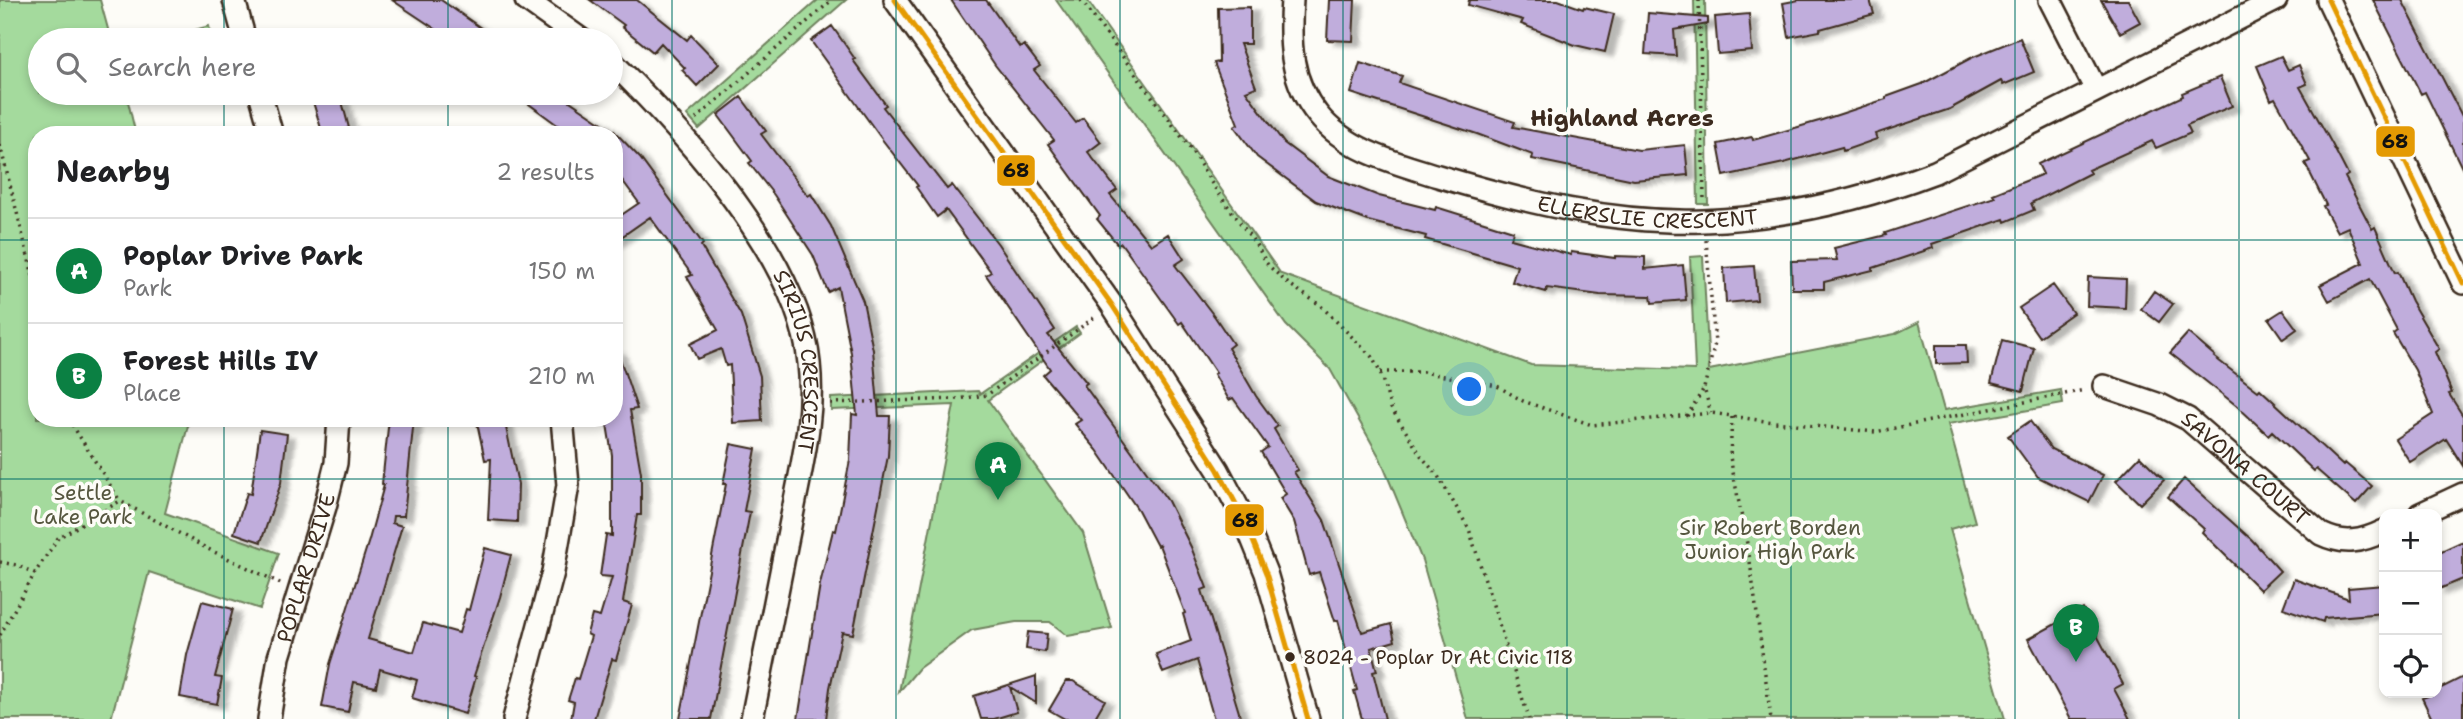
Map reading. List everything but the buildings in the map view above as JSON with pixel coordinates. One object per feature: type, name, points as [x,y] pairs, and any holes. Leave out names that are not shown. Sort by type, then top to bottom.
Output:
[{"type":"street","points":[[234,0],[242,28]]},
{"type":"street","points":[[526,0],[565,28]]},
{"type":"street","points":[[895,0],[1112,305],[1218,470],[1245,521],[1266,573],[1308,719]]},
{"type":"street","name":"ELLERSLIE CRESCENT","points":[[1292,0],[1290,41],[1299,84],[1311,107],[1328,127],[1355,146],[1420,170],[1534,202],[1631,219],[1704,221],[1809,208],[1894,187],[1935,172],[2276,0]]},
{"type":"street","points":[[2050,0],[2096,90]]},
{"type":"street","points":[[2328,0],[2463,283]]},
{"type":"street","name":"SIRIUS CRESCENT","points":[[623,73],[681,132],[750,222],[787,289],[803,333],[809,362],[809,428],[752,719]]},
{"type":"street","points":[[263,105],[269,126]]},
{"type":"street","name":"SAVONA COURT","points":[[2104,386],[2160,405],[2188,419],[2321,534],[2340,541],[2357,542],[2379,533]]},
{"type":"street","name":"POPLAR DRIVE","points":[[270,719],[279,657],[336,463],[338,427]]},
{"type":"street","points":[[514,719],[554,572],[568,485],[563,427]]},
{"type":"street","points":[[2431,509],[2463,494]]},
{"type":"path","points":[[681,132],[832,0]]},
{"type":"path","points":[[1081,0],[1144,89],[1192,150],[1268,265],[1286,282],[1320,305],[1372,357],[1380,372],[1391,408],[1422,457],[1438,476],[1469,529],[1488,584],[1500,634],[1515,670],[1528,719]]},
{"type":"path","points":[[1686,417],[1704,388],[1716,343],[1704,221],[1699,0]]},
{"type":"path","points":[[0,145],[28,256]]},
{"type":"path","points":[[811,404],[958,399],[986,395],[1112,305]]},
{"type":"path","points":[[1380,372],[1423,372],[1497,386],[1523,401],[1592,425],[1712,414],[1875,432],[2104,386]]},
{"type":"path","points":[[1704,388],[1712,414]]},
{"type":"path","points":[[1732,417],[1730,457],[1749,554],[1771,719]]},
{"type":"path","points":[[74,427],[120,501],[208,549],[298,592]]},
{"type":"path","points":[[0,635],[34,573],[58,538],[120,501]]},
{"type":"path","points":[[0,562],[34,573]]},
{"type":"green space","name":"Settle Lake Park","points":[[0,0],[100,0],[108,28],[28,28],[28,105],[129,105],[134,126],[28,126],[28,427],[188,427],[165,513],[279,553],[260,609],[149,572],[111,719],[0,719]]},
{"type":"green space","points":[[818,0],[846,0],[699,129],[687,115]]},
{"type":"green space","name":"Sir Robert Borden Junior High Park","points":[[1056,0],[1087,0],[1281,274],[1531,365],[1695,370],[1690,257],[1703,256],[1709,370],[1895,334],[1919,322],[1944,410],[2061,390],[2063,404],[1948,424],[1975,522],[1950,529],[2005,719],[1468,719],[1422,560],[1380,458],[1330,369],[1286,325]]},
{"type":"green space","points":[[1694,0],[1705,0],[1708,204],[1698,204]]},
{"type":"green space","points":[[1076,327],[1080,333],[988,400],[1083,533],[1112,628],[1068,636],[1050,622],[1016,622],[972,630],[919,668],[899,692],[954,405],[831,410],[831,398],[978,391],[980,394]]},
{"type":"transit line","name":"68","points":[[895,0],[1112,305],[1218,470],[1245,521],[1266,573],[1308,719]]},
{"type":"transit line","name":"68","points":[[2328,0],[2463,283]]},
{"type":"place","name":"Poplar Drive Park","points":[[998,500]]},
{"type":"place","name":"8024 - Poplar Dr At Civic 118","points":[[1290,657]]},
{"type":"place","name":"Forest Hills IV","points":[[2076,662]]},
{"type":"district","name":"Highland Acres","points":[[1622,118]]}]
